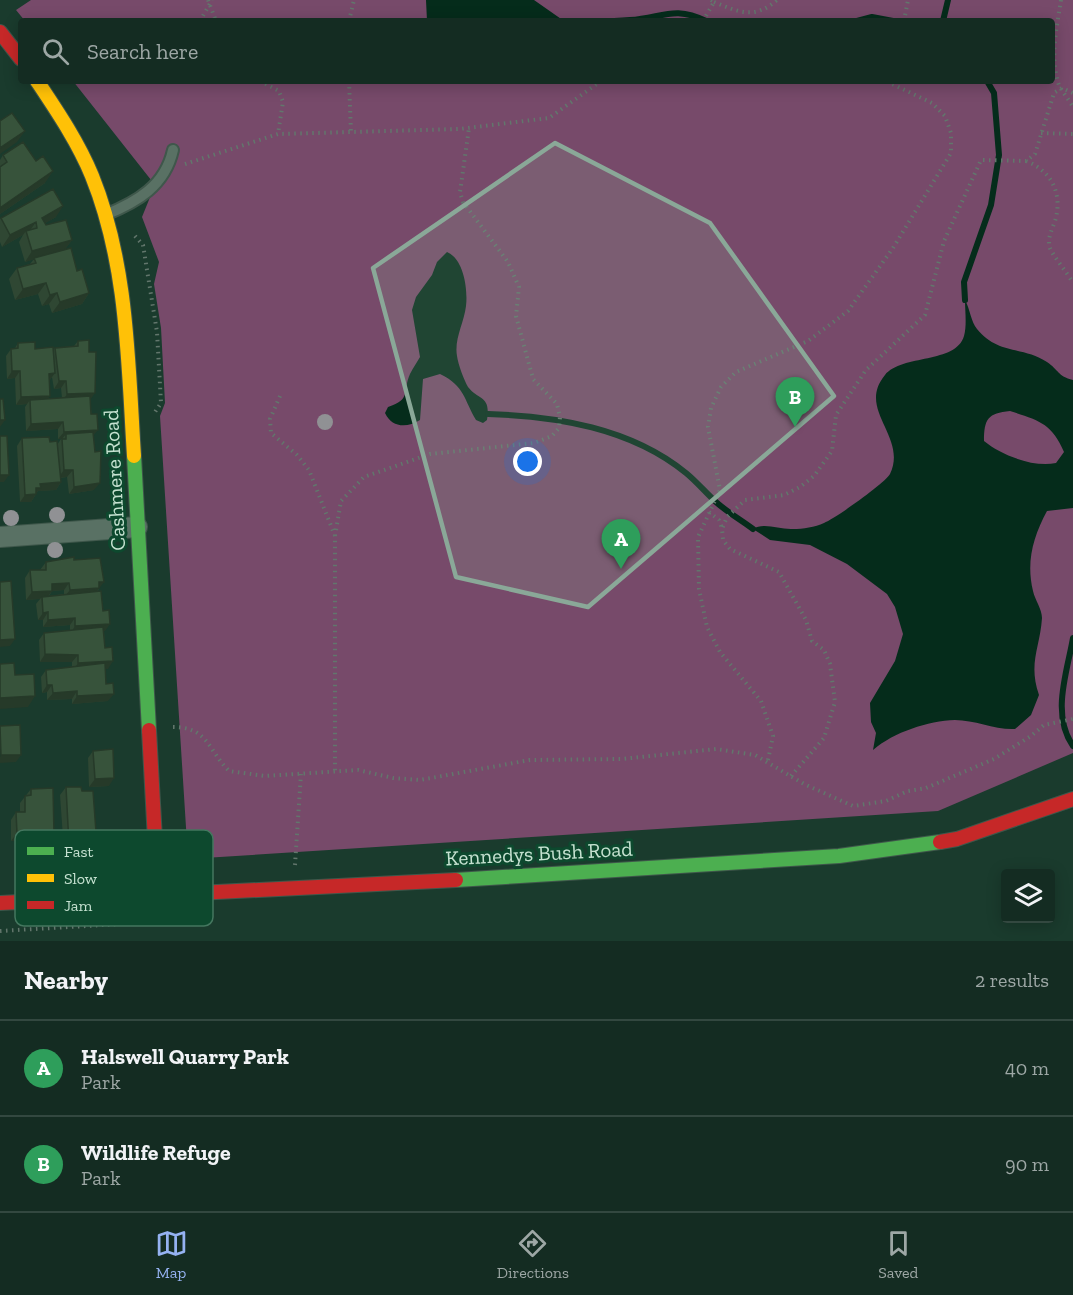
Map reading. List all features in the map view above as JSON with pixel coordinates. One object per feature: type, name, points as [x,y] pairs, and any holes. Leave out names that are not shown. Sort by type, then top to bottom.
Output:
[{"type":"street","points":[[0,32],[18,55]]},
{"type":"street","name":"Cashmere Road","points":[[39,84],[86,165],[104,216],[117,266],[124,315],[154,830]]},
{"type":"street","points":[[0,537],[137,527]]},
{"type":"street","name":"Kennedys Bush Road","points":[[213,893],[338,887],[528,873],[710,865],[897,850],[957,839],[1073,799]]},
{"type":"street","name":"Kennedys Bush Road","points":[[0,903],[15,902]]},
{"type":"lane","points":[[104,216],[135,203],[145,195],[164,172],[172,150]]},
{"type":"path","points":[[350,18],[354,0]]},
{"type":"path","points":[[705,18],[712,1],[750,14],[766,9],[777,0]]},
{"type":"path","points":[[905,18],[908,0]]},
{"type":"path","points":[[1061,0],[1055,36],[1055,63],[1058,84],[1073,107]]},
{"type":"path","points":[[202,18],[210,1]]},
{"type":"path","points":[[210,1],[215,18]]},
{"type":"path","points":[[266,84],[279,91],[283,102],[278,134]]},
{"type":"path","points":[[349,84],[351,132]]},
{"type":"path","points":[[172,150],[185,164],[278,134],[470,128],[549,118],[597,84]]},
{"type":"path","points":[[768,760],[773,736],[761,700],[720,652],[707,627],[699,589],[698,537],[720,490],[708,427],[711,408],[721,387],[736,372],[808,341],[848,311],[893,248],[951,153],[951,133],[945,116],[932,104],[892,84]]},
{"type":"path","points":[[1062,88],[1073,93]]},
{"type":"path","points":[[1026,161],[1035,154],[1054,93],[1062,88]]},
{"type":"path","points":[[335,772],[335,536],[341,501],[364,477],[430,454],[534,443],[552,436],[559,428],[560,417],[557,404],[533,380],[516,316],[519,287],[508,262],[463,202],[460,192],[470,128]]},
{"type":"path","points":[[1041,133],[1073,134]]},
{"type":"path","points":[[722,529],[727,517],[745,500],[784,495],[801,487],[814,476],[832,451],[836,415],[866,370],[925,315],[952,220],[981,160],[1026,161],[1040,166],[1049,174],[1057,194],[1058,208],[1049,237],[1050,249],[1073,283]]},
{"type":"path","points":[[280,396],[270,419],[271,433],[297,455],[309,470],[335,536]]},
{"type":"path","points":[[709,512],[719,520],[723,540],[730,549],[779,572],[806,620],[812,641],[824,650],[830,664],[835,702],[824,738],[791,776]]},
{"type":"path","points":[[173,738],[172,727],[195,730],[204,736],[229,771],[249,775],[358,770],[393,778],[420,780],[530,760],[622,759],[700,749],[741,751],[768,760],[791,776],[853,806],[886,801],[908,790],[926,788],[994,759],[1054,721],[1073,719]]},
{"type":"path","points":[[295,865],[302,774]]},
{"type":"path","points":[[284,865],[305,864]]},
{"type":"highlighted area","points":[[555,143],[710,223],[834,396],[588,607],[456,577],[373,268]]},
{"type":"shaded area","points":[[31,0],[1073,0],[1073,753],[938,811],[213,857],[213,830],[186,830],[160,416],[165,403],[161,328],[154,284],[159,262],[142,217],[155,185],[75,84],[1055,84],[1055,18],[23,18],[16,10]]},
{"type":"shaded area","points":[[426,0],[534,0],[560,18],[427,18]]},
{"type":"shaded area","points":[[447,252],[453,256],[461,268],[466,292],[465,312],[456,350],[461,372],[468,387],[486,402],[487,420],[483,423],[476,420],[463,394],[454,383],[440,374],[423,379],[420,420],[405,425],[396,424],[385,413],[388,407],[403,398],[410,374],[420,357],[412,310],[416,297],[432,275],[437,262]]},
{"type":"shaded area","points":[[965,300],[975,326],[993,343],[1038,357],[1064,377],[1073,380],[1073,508],[1047,511],[1032,550],[1031,580],[1042,618],[1035,664],[1039,695],[1031,715],[1015,729],[962,720],[945,721],[923,725],[901,733],[873,750],[876,733],[871,722],[870,703],[895,661],[903,634],[895,607],[887,594],[847,564],[810,545],[770,540],[753,529],[762,526],[788,529],[809,528],[830,520],[870,492],[890,474],[894,460],[893,447],[879,412],[876,400],[878,388],[885,375],[893,368],[940,355],[959,345],[965,332]],"holes":[[[1010,411],[1036,420],[1049,429],[1064,452],[1056,463],[1038,464],[1018,459],[999,451],[984,441],[986,422],[989,418],[997,413]]]},
{"type":"building","points":[[12,113],[25,131],[0,148],[0,121]]},
{"type":"building","points":[[23,142],[36,161],[43,156],[53,171],[0,208],[0,167],[7,162],[3,155]]},
{"type":"building","points":[[53,189],[63,206],[42,218],[46,225],[66,220],[72,240],[32,251],[26,231],[37,228],[36,222],[10,235],[1,218]]},
{"type":"building","points":[[71,248],[77,271],[82,269],[89,293],[60,302],[57,293],[50,295],[46,283],[23,289],[17,268],[36,263],[34,258]]},
{"type":"building","points":[[89,340],[89,352],[96,352],[95,393],[67,394],[66,381],[59,381],[55,348],[78,346],[78,341]]},
{"type":"building","points":[[35,342],[35,349],[53,347],[55,373],[49,374],[50,396],[21,397],[20,371],[12,371],[11,349],[18,348],[18,343]]},
{"type":"building","points":[[90,396],[91,414],[97,414],[98,430],[64,432],[63,422],[31,424],[30,400]]},
{"type":"building","points":[[0,399],[3,399],[5,420],[0,420]]},
{"type":"building","points":[[93,432],[95,452],[101,451],[100,483],[74,487],[73,470],[64,470],[62,439],[66,439],[66,434]]},
{"type":"building","points":[[0,436],[7,436],[9,475],[0,475]]},
{"type":"building","points":[[49,437],[50,442],[57,441],[61,482],[40,484],[41,488],[36,488],[36,494],[25,495],[22,438]]},
{"type":"building","points":[[74,557],[74,560],[100,558],[104,582],[99,582],[99,588],[70,590],[69,583],[52,584],[52,591],[32,592],[30,570],[46,570],[46,562]]},
{"type":"building","points":[[11,581],[15,639],[0,640],[0,582]]},
{"type":"building","points":[[101,591],[103,611],[109,610],[110,624],[75,626],[75,618],[48,620],[48,612],[43,613],[42,597]]},
{"type":"building","points":[[103,627],[105,648],[112,647],[113,661],[78,663],[78,655],[45,654],[44,633]]},
{"type":"building","points":[[14,663],[15,675],[34,674],[35,696],[0,698],[0,664]]},
{"type":"building","points":[[105,663],[106,684],[113,683],[114,694],[77,696],[77,691],[53,693],[52,685],[47,685],[46,670]]},
{"type":"building","points":[[20,725],[21,755],[1,755],[0,726]]},
{"type":"building","points":[[113,749],[114,778],[95,779],[93,751]]},
{"type":"building","points":[[66,787],[81,787],[82,791],[93,791],[96,830],[68,830]]},
{"type":"building","points":[[53,788],[54,830],[17,830],[16,812],[25,812],[25,796],[31,795],[31,789]]},
{"type":"waterway","points":[[944,18],[948,0]]},
{"type":"waterway","points":[[646,18],[676,13],[699,18]]},
{"type":"waterway","points":[[868,18],[877,18]]},
{"type":"waterway","points":[[965,300],[964,282],[991,205],[999,155],[994,93],[989,84]]},
{"type":"waterway","points":[[488,414],[540,418],[592,427],[641,445],[686,473],[720,506],[753,529]]},
{"type":"waterway","points":[[1073,638],[1062,693],[1063,721],[1066,734],[1073,746]]},
{"type":"traffic: fast","points":[[134,456],[149,730]]},
{"type":"traffic: fast","points":[[456,880],[839,856],[940,842]]},
{"type":"traffic: slow","points":[[39,84],[67,127],[86,163],[104,210],[113,244],[120,279],[128,350],[134,456]]},
{"type":"traffic: jam","points":[[0,32],[18,55]]},
{"type":"traffic: jam","points":[[149,730],[154,830]]},
{"type":"traffic: jam","points":[[940,842],[957,839],[1073,799]]},
{"type":"traffic: jam","points":[[213,892],[456,880]]},
{"type":"traffic: jam","points":[[0,903],[15,902]]},
{"type":"place","name":"Wildlife Refuge","points":[[795,427]]},
{"type":"place","name":"Halswell Quarry Park","points":[[621,569]]}]
